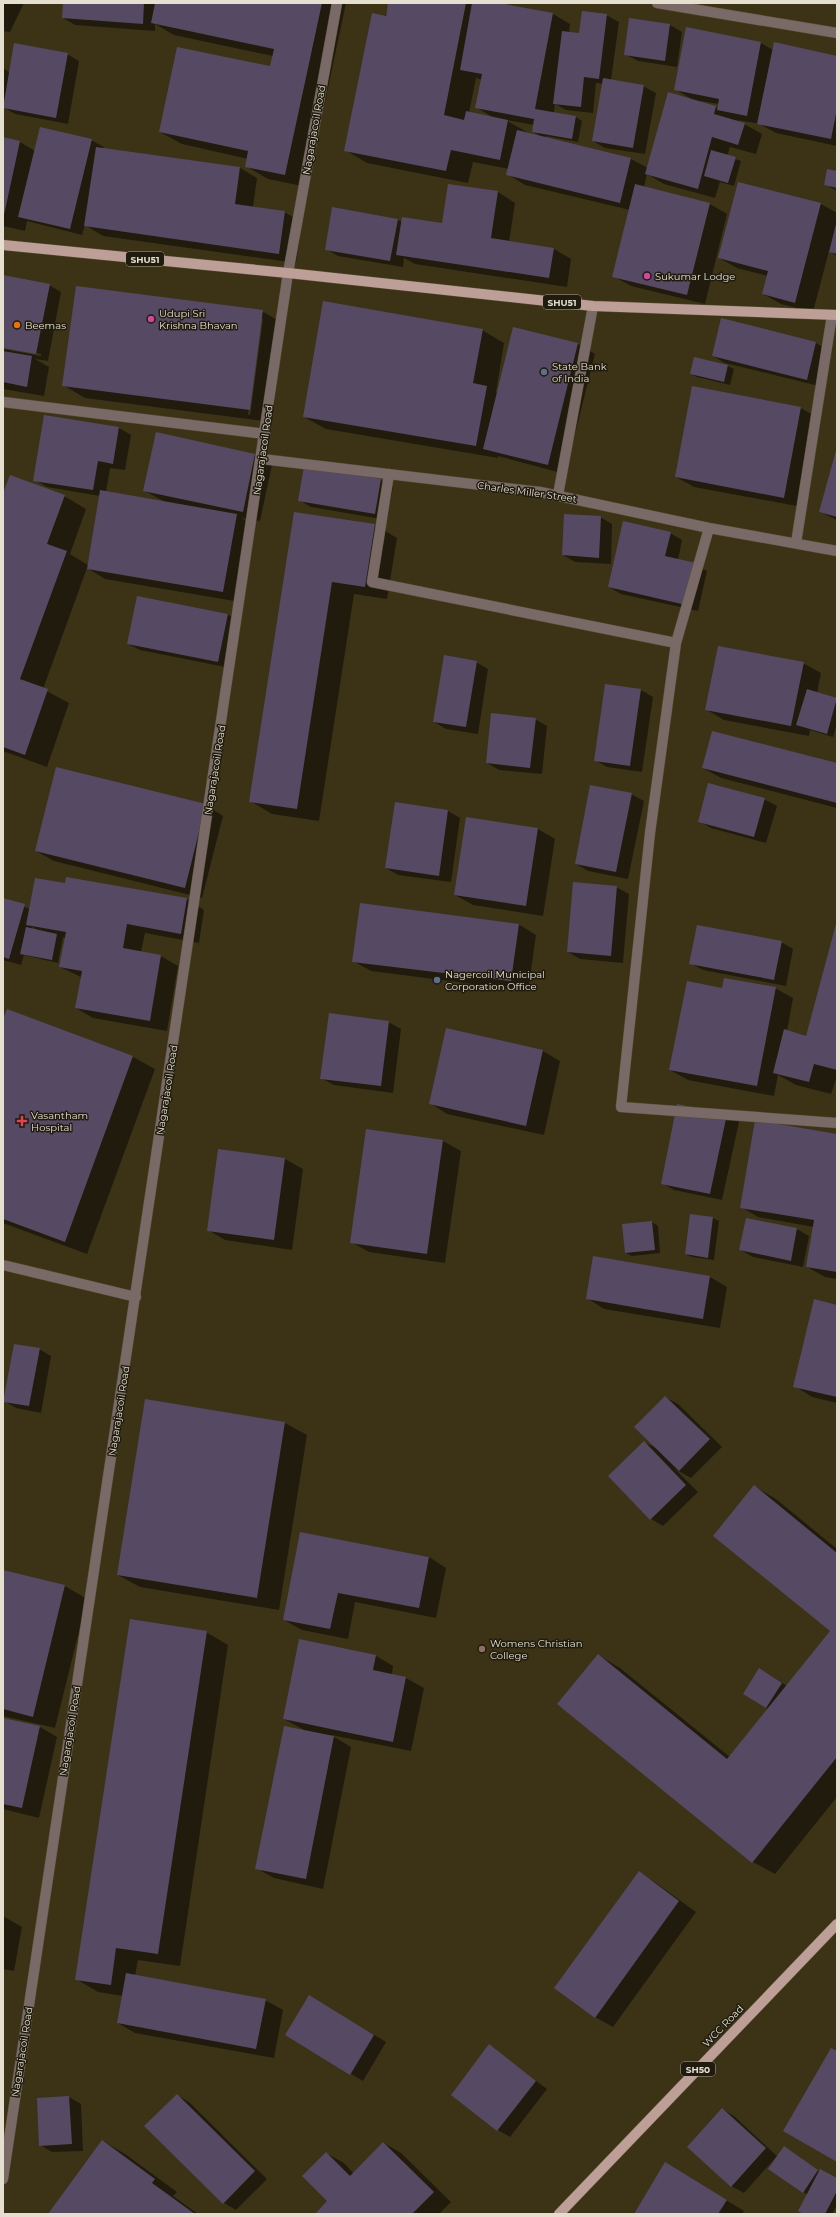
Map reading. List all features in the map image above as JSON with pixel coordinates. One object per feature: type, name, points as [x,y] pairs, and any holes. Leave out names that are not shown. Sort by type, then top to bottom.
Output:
[{"type":"main road","name":"SHU51","points":[[3,245],[288,273],[593,306],[835,315]]},
{"type":"main road","name":"WCC Road","points":[[559,2214],[837,1924]]},
{"type":"street","name":"Nagarajacoil Road","points":[[3,2179],[262,459],[288,273],[337,3]]},
{"type":"street","points":[[657,3],[837,33]]},
{"type":"street","points":[[558,495],[593,306]]},
{"type":"street","points":[[796,543],[835,315]]},
{"type":"street","points":[[3,402],[265,434]]},
{"type":"street","name":"Charles Miller Street","points":[[262,459],[558,495],[709,528],[837,551]]},
{"type":"street","points":[[389,474],[372,582],[676,643]]},
{"type":"street","points":[[709,528],[676,643],[650,833],[621,1107],[837,1123]]},
{"type":"street","points":[[3,1265],[136,1297]]},
{"type":"building","points":[[63,3],[144,3],[143,24],[62,18]]},
{"type":"building","points":[[155,3],[322,3],[285,175],[245,167],[248,151],[159,132],[177,47],[270,66],[274,49],[151,23]]},
{"type":"building","points":[[388,3],[466,3],[444,115],[464,120],[466,111],[508,120],[500,160],[451,150],[446,171],[344,151],[372,13],[386,16]]},
{"type":"building","points":[[472,3],[499,3],[553,13],[535,109],[576,116],[572,139],[532,132],[534,119],[475,108],[482,74],[460,70]]},
{"type":"building","points":[[582,11],[607,14],[599,79],[584,77],[581,107],[553,104],[562,31],[579,33]]},
{"type":"building","points":[[629,18],[670,24],[665,61],[624,55]]},
{"type":"building","points":[[686,27],[761,42],[747,116],[717,110],[719,99],[674,90]]},
{"type":"building","points":[[774,42],[837,56],[837,109],[831,139],[757,124]]},
{"type":"building","points":[[14,43],[68,53],[56,118],[3,108]]},
{"type":"building","points":[[603,78],[644,85],[633,148],[592,141]]},
{"type":"building","points":[[668,92],[716,106],[714,114],[745,123],[738,145],[712,137],[698,189],[645,174]]},
{"type":"building","points":[[40,127],[92,139],[70,229],[18,217]]},
{"type":"building","points":[[517,130],[631,158],[620,203],[506,175]]},
{"type":"building","points":[[3,137],[20,141],[4,215],[3,215]]},
{"type":"building","points":[[96,147],[240,167],[235,204],[285,211],[279,254],[84,226]]},
{"type":"building","points":[[711,150],[736,157],[728,183],[704,176]]},
{"type":"building","points":[[827,169],[837,171],[837,188],[824,185]]},
{"type":"building","points":[[738,182],[821,203],[795,303],[762,294],[768,271],[718,258]]},
{"type":"building","points":[[448,184],[498,191],[491,238],[554,248],[549,278],[396,255],[402,217],[442,223]]},
{"type":"building","points":[[635,184],[710,203],[687,295],[612,277]]},
{"type":"building","points":[[332,207],[398,219],[390,261],[325,250]]},
{"type":"building","points":[[837,220],[837,254],[829,252]]},
{"type":"building","points":[[3,275],[50,284],[36,354],[3,348]]},
{"type":"building","points":[[76,286],[263,310],[250,410],[62,386]]},
{"type":"building","points":[[323,301],[483,329],[473,383],[487,386],[476,446],[303,417]]},
{"type":"building","points":[[721,318],[816,342],[807,380],[712,356]]},
{"type":"building","points":[[513,327],[578,343],[548,465],[483,449]]},
{"type":"building","points":[[3,351],[32,356],[27,387],[3,382]]},
{"type":"building","points":[[694,357],[728,365],[724,382],[690,374]]},
{"type":"building","points":[[692,386],[801,407],[784,498],[675,477]]},
{"type":"building","points":[[44,415],[119,427],[113,464],[98,461],[93,490],[33,481]]},
{"type":"building","points":[[156,432],[255,454],[243,512],[143,491]]},
{"type":"building","points":[[837,447],[837,517],[819,512]]},
{"type":"building","points":[[304,466],[381,479],[375,514],[298,501]]},
{"type":"building","points":[[10,475],[65,495],[47,544],[67,551],[20,679],[48,689],[25,755],[3,747],[3,493]]},
{"type":"building","points":[[100,490],[237,514],[223,592],[87,569]]},
{"type":"building","points":[[294,512],[375,524],[365,587],[332,582],[297,809],[249,802]]},
{"type":"building","points":[[564,514],[601,516],[599,558],[562,555]]},
{"type":"building","points":[[623,521],[671,532],[665,556],[696,563],[686,605],[608,587]]},
{"type":"building","points":[[137,596],[228,614],[218,662],[127,644]]},
{"type":"building","points":[[718,646],[804,662],[791,726],[705,710]]},
{"type":"building","points":[[444,655],[477,661],[466,727],[433,722]]},
{"type":"building","points":[[605,684],[641,689],[630,766],[594,761]]},
{"type":"building","points":[[807,689],[837,698],[827,734],[796,725]]},
{"type":"building","points":[[491,713],[536,718],[530,768],[486,763]]},
{"type":"building","points":[[712,731],[837,763],[837,803],[702,768]]},
{"type":"building","points":[[56,767],[206,804],[185,888],[35,851]]},
{"type":"building","points":[[708,783],[765,798],[754,837],[698,822]]},
{"type":"building","points":[[590,785],[632,793],[616,872],[575,864]]},
{"type":"building","points":[[395,802],[448,810],[439,876],[385,868]]},
{"type":"building","points":[[466,817],[538,828],[526,906],[454,895]]},
{"type":"building","points":[[66,877],[187,898],[181,934],[127,924],[123,948],[161,955],[150,1021],[75,1008],[82,971],[59,967],[66,932],[26,925],[35,878],[65,883]]},
{"type":"building","points":[[573,882],[617,886],[611,956],[567,952]]},
{"type":"building","points":[[3,898],[25,904],[9,959],[3,957]]},
{"type":"building","points":[[360,903],[519,924],[511,981],[352,962]]},
{"type":"building","points":[[837,920],[837,1070],[814,1064],[809,1082],[773,1073],[784,1029],[806,1036]]},
{"type":"building","points":[[697,925],[782,941],[774,980],[689,964]]},
{"type":"building","points":[[26,927],[57,934],[52,960],[20,954]]},
{"type":"building","points":[[724,978],[776,987],[757,1086],[669,1070],[687,981],[722,988]]},
{"type":"building","points":[[7,1009],[133,1056],[65,1242],[3,1219],[3,1019]]},
{"type":"building","points":[[329,1013],[389,1021],[381,1086],[320,1079]]},
{"type":"building","points":[[446,1028],[543,1050],[526,1126],[429,1104]]},
{"type":"building","points":[[677,1104],[727,1114],[710,1194],[661,1184]]},
{"type":"building","points":[[755,1120],[837,1134],[837,1272],[806,1267],[814,1220],[740,1208]]},
{"type":"building","points":[[366,1129],[443,1140],[427,1254],[350,1243]]},
{"type":"building","points":[[218,1149],[285,1158],[274,1240],[207,1231]]},
{"type":"building","points":[[690,1214],[713,1217],[708,1258],[685,1254]]},
{"type":"building","points":[[746,1218],[797,1228],[791,1261],[739,1250]]},
{"type":"building","points":[[652,1221],[655,1250],[625,1253],[622,1224]]},
{"type":"building","points":[[593,1256],[710,1276],[703,1319],[586,1299]]},
{"type":"building","points":[[814,1299],[837,1305],[837,1397],[793,1387]]},
{"type":"building","points":[[14,1344],[40,1348],[29,1406],[3,1402]]},
{"type":"building","points":[[665,1396],[710,1439],[679,1471],[634,1427]]},
{"type":"building","points":[[145,1399],[285,1422],[257,1598],[117,1575]]},
{"type":"building","points":[[644,1441],[686,1485],[650,1520],[608,1476]]},
{"type":"building","points":[[754,1485],[837,1553],[837,1757],[752,1863],[557,1704],[598,1654],[727,1759],[830,1631],[713,1536]]},
{"type":"building","points":[[300,1532],[429,1557],[419,1608],[338,1593],[330,1629],[283,1620]]},
{"type":"building","points":[[3,1570],[65,1585],[33,1717],[3,1709]]},
{"type":"building","points":[[130,1619],[207,1631],[158,1954],[116,1948],[111,1985],[75,1980]]},
{"type":"building","points":[[299,1639],[376,1655],[373,1670],[406,1677],[393,1742],[283,1719]]},
{"type":"building","points":[[759,1668],[782,1683],[766,1708],[743,1694]]},
{"type":"building","points":[[3,1718],[40,1726],[22,1808],[3,1804]]},
{"type":"building","points":[[284,1726],[334,1736],[306,1879],[255,1869]]},
{"type":"building","points":[[639,1871],[679,1901],[595,2018],[554,1988]]},
{"type":"building","points":[[126,1973],[266,1999],[256,2049],[117,2023]]},
{"type":"building","points":[[309,1995],[374,2035],[350,2075],[285,2035]]},
{"type":"building","points":[[489,2044],[536,2081],[497,2131],[451,2095]]},
{"type":"building","points":[[831,2048],[837,2051],[837,2162],[783,2131]]},
{"type":"building","points":[[177,2094],[255,2171],[223,2204],[144,2126]]},
{"type":"building","points":[[69,2096],[72,2144],[39,2146],[37,2098]]},
{"type":"building","points":[[722,2108],[766,2148],[731,2187],[687,2147]]},
{"type":"building","points":[[102,2140],[155,2179],[152,2183],[195,2214],[48,2214]]},
{"type":"building","points":[[383,2142],[434,2192],[412,2214],[315,2214],[327,2201],[302,2176],[326,2152],[350,2176]]},
{"type":"building","points":[[784,2146],[818,2170],[803,2193],[768,2169]]},
{"type":"building","points":[[665,2162],[727,2200],[718,2214],[634,2214]]},
{"type":"building","points":[[820,2169],[837,2178],[837,2191],[825,2214],[803,2214],[798,2211]]},
{"type":"place","name":"Sukumar Lodge","points":[[647,276]]},
{"type":"place","name":"Udupi Sri Krishna Bhavan","points":[[151,319]]},
{"type":"place","name":"Beemas","points":[[17,325]]},
{"type":"place","name":"State Bank of India","points":[[544,372]]},
{"type":"place","name":"Nagercoil Municipal Corporation Office","points":[[437,980]]},
{"type":"place","name":"Vasantham Hospital","points":[[22,1121]]},
{"type":"place","name":"Womens Christian College","points":[[482,1649]]}]
